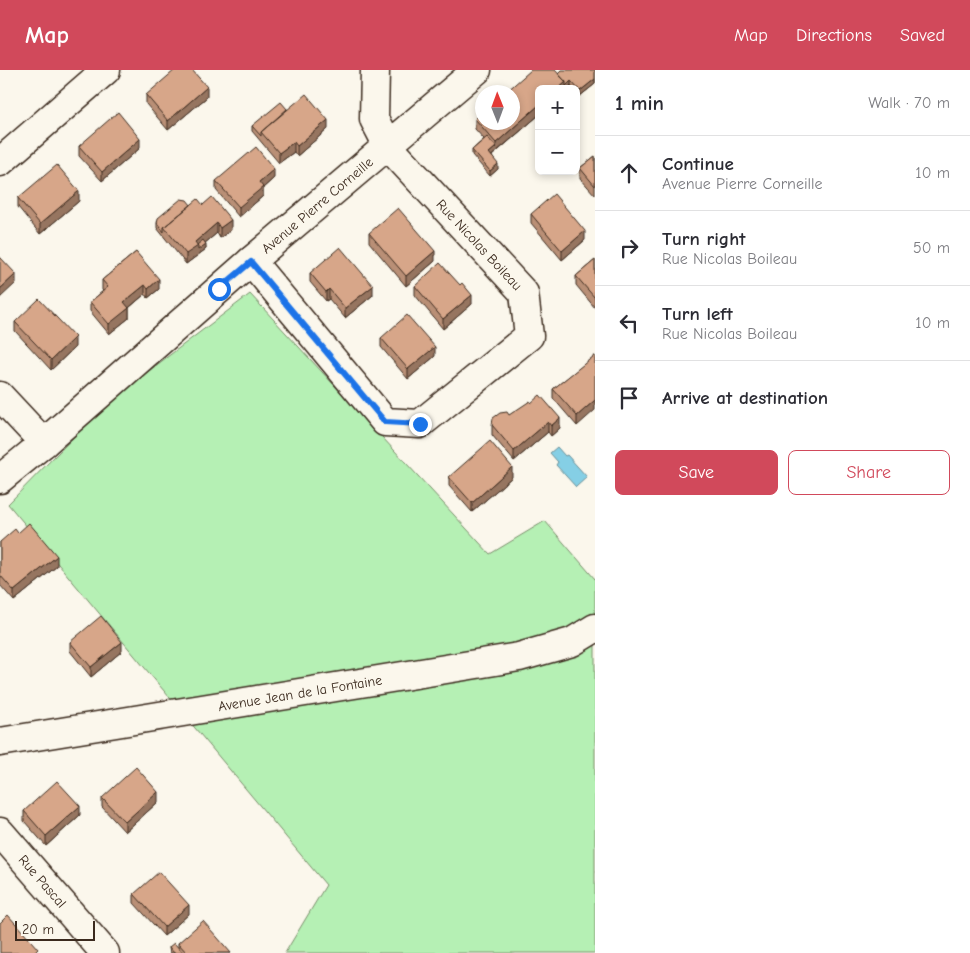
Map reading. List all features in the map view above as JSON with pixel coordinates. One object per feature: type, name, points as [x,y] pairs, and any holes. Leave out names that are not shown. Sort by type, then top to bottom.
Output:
[{"type":"street","points":[[0,162],[106,70]]},
{"type":"street","points":[[375,70],[374,119],[388,146]]},
{"type":"street","name":"Avenue Pierre Corneille","points":[[0,479],[477,70]]},
{"type":"street","name":"Rue Nicolas Boileau","points":[[251,262],[385,422],[420,424],[529,336],[524,293],[388,146]]},
{"type":"street","points":[[0,396],[44,443]]},
{"type":"street","name":"Avenue Jean de la Fontaine","points":[[0,742],[519,656],[572,642],[595,628]]},
{"type":"street","name":"Rue Pascal","points":[[0,832],[105,953]]},
{"type":"green space","points":[[250,294],[490,554],[545,521],[595,579],[595,953],[285,953],[326,885],[8,504],[108,402]]},
{"type":"water","points":[[557,447],[587,477],[576,487],[556,465],[558,462],[550,453]]},
{"type":"building","points":[[175,70],[192,70],[207,87],[168,121],[146,95]]},
{"type":"building","points":[[531,70],[555,70],[566,82],[563,85],[535,85],[535,109],[520,122],[520,85],[514,85]]},
{"type":"building","points":[[562,70],[595,70],[595,79],[580,91],[580,85],[575,85],[571,81],[566,85],[566,82],[558,74]]},
{"type":"building","points":[[306,94],[328,120],[297,146],[294,142],[279,153],[261,132]]},
{"type":"building","points":[[281,102],[287,109],[261,132],[261,136],[252,126]]},
{"type":"building","points":[[118,112],[140,139],[102,172],[79,146]]},
{"type":"building","points":[[485,130],[511,130],[496,143]]},
{"type":"building","points":[[487,137],[496,147],[489,153],[498,164],[490,171],[472,150]]},
{"type":"building","points":[[256,147],[274,169],[259,182],[263,187],[239,207],[216,181]]},
{"type":"building","points":[[595,156],[595,186],[580,168]]},
{"type":"building","points":[[57,165],[79,191],[40,224],[18,198]]},
{"type":"building","points":[[554,194],[585,231],[562,251],[531,214]]},
{"type":"building","points":[[212,197],[231,220],[220,228],[217,223],[195,242],[198,246],[186,254],[164,227],[198,199],[203,205]]},
{"type":"building","points":[[181,199],[187,200],[191,205],[164,227],[164,232],[157,223],[158,218]]},
{"type":"building","points":[[398,208],[435,251],[406,276],[369,233]]},
{"type":"building","points":[[203,240],[206,244],[198,250],[197,245]]},
{"type":"building","points":[[340,247],[373,286],[345,308],[329,289],[326,292],[310,273]]},
{"type":"building","points":[[136,252],[159,279],[148,289],[145,285],[124,302],[129,308],[109,324],[90,302],[108,287],[102,280]]},
{"type":"building","points":[[0,257],[16,274],[0,289]]},
{"type":"building","points":[[595,260],[595,298],[576,276]]},
{"type":"building","points":[[440,263],[472,295],[443,319],[415,286]]},
{"type":"building","points":[[39,299],[75,337],[51,360],[15,322]]},
{"type":"building","points":[[407,315],[435,347],[408,369],[381,338]]},
{"type":"building","points":[[594,356],[595,400],[577,416],[553,389]]},
{"type":"building","points":[[540,395],[560,418],[551,426],[548,422],[514,451],[492,425],[493,418],[500,413],[507,412],[509,415],[530,401],[531,403]]},
{"type":"building","points":[[490,441],[512,467],[472,503],[449,477]]},
{"type":"building","points":[[29,523],[57,556],[14,591],[0,575],[0,542],[15,529],[18,533]]},
{"type":"building","points":[[101,616],[122,642],[91,667],[70,642]]},
{"type":"building","points":[[136,767],[158,792],[125,822],[102,798]]},
{"type":"building","points":[[57,781],[80,806],[46,836],[24,811]]},
{"type":"building","points":[[159,872],[189,905],[164,927],[134,894]]},
{"type":"building","points":[[8,915],[38,949],[34,953],[0,953],[0,923]]},
{"type":"building","points":[[203,921],[231,953],[187,953],[178,943]]},
{"type":"building","points":[[174,943],[183,953],[174,953],[169,947]]},
{"type":"route","points":[[219,289],[251,262],[385,422],[420,424]]}]
